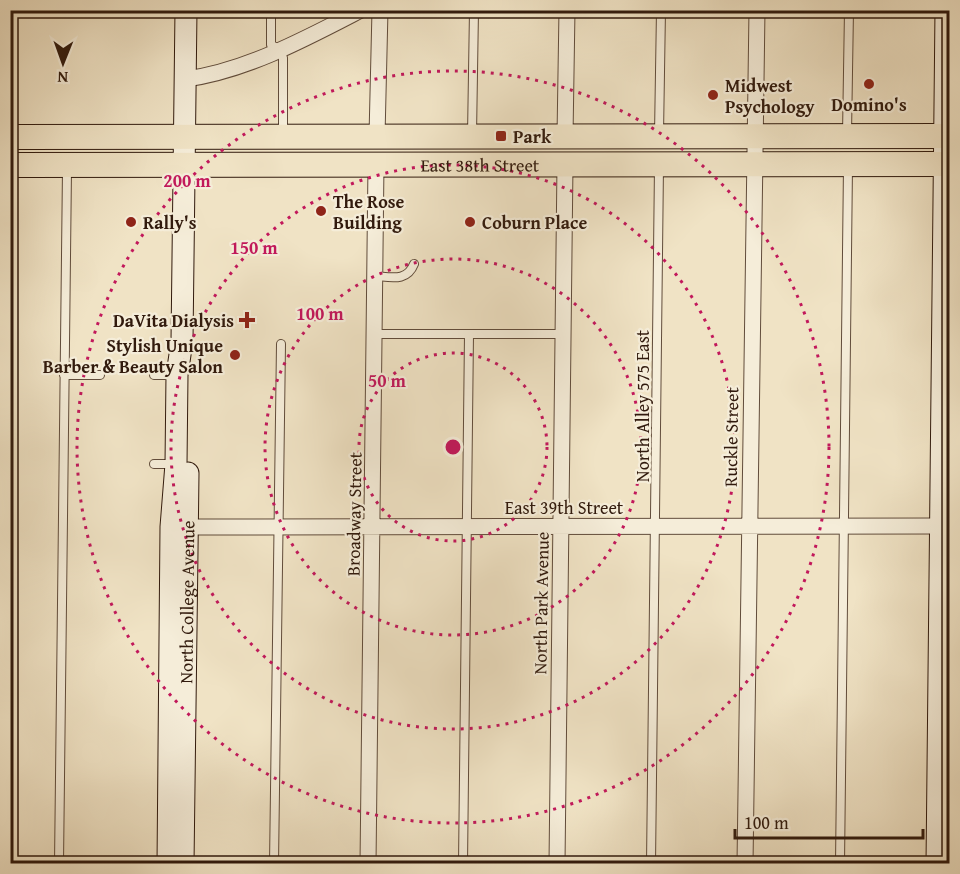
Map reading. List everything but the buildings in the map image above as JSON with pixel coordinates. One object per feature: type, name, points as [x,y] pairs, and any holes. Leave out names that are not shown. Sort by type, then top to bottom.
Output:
[{"type":"main road","name":"North College Avenue","points":[[168,864],[171,527],[176,464],[177,375],[182,341],[186,10]]},
{"type":"main road","points":[[937,864],[948,164],[946,10]]},
{"type":"main road","name":"East 38th Street","points":[[10,137],[947,136]]},
{"type":"main road","name":"East 38th Street","points":[[10,165],[948,164]]},
{"type":"main road","name":"North College Avenue","points":[[182,341],[190,374],[183,864]]},
{"type":"street","points":[[186,79],[228,69],[280,49],[361,10]]},
{"type":"street","points":[[377,136],[380,10]]},
{"type":"street","points":[[565,136],[567,10]]},
{"type":"street","name":"Ruckle Street","points":[[745,864],[757,10]]},
{"type":"street","name":"Broadway Street","points":[[368,864],[376,164]]},
{"type":"street","name":"North Park Avenue","points":[[556,864],[565,164]]},
{"type":"street","name":"East 39th Street","points":[[187,527],[941,526]]},
{"type":"lane","points":[[271,10],[271,45],[280,49],[283,58],[283,137]]},
{"type":"lane","points":[[472,136],[474,10]]},
{"type":"lane","points":[[659,136],[661,10]]},
{"type":"lane","points":[[846,136],[849,10]]},
{"type":"lane","name":"North Alley 575 East","points":[[651,864],[659,164]]},
{"type":"lane","points":[[840,864],[848,164]]},
{"type":"lane","points":[[58,864],[67,165]]},
{"type":"lane","points":[[375,276],[405,276],[414,264]]},
{"type":"lane","points":[[375,334],[563,334]]},
{"type":"lane","points":[[463,864],[469,334]]},
{"type":"lane","name":"North College Avenue","points":[[176,864],[182,341]]},
{"type":"lane","points":[[274,864],[280,344]]},
{"type":"lane","points":[[64,375],[100,375]]},
{"type":"lane","points":[[154,375],[177,375]]},
{"type":"lane","points":[[154,464],[176,464]]},
{"type":"place","name":"Domino's","points":[[869,84]]},
{"type":"place","name":"Midwest Psychology","points":[[713,95]]},
{"type":"place","name":"Park","points":[[501,136]]},
{"type":"place","name":"The Rose Building","points":[[321,211]]},
{"type":"place","name":"Rally's","points":[[131,222]]},
{"type":"place","name":"Coburn Place","points":[[470,222]]},
{"type":"place","name":"DaVita Dialysis","points":[[247,320]]},
{"type":"place","name":"Stylish Unique Barber & Beauty Salon","points":[[235,355]]}]
